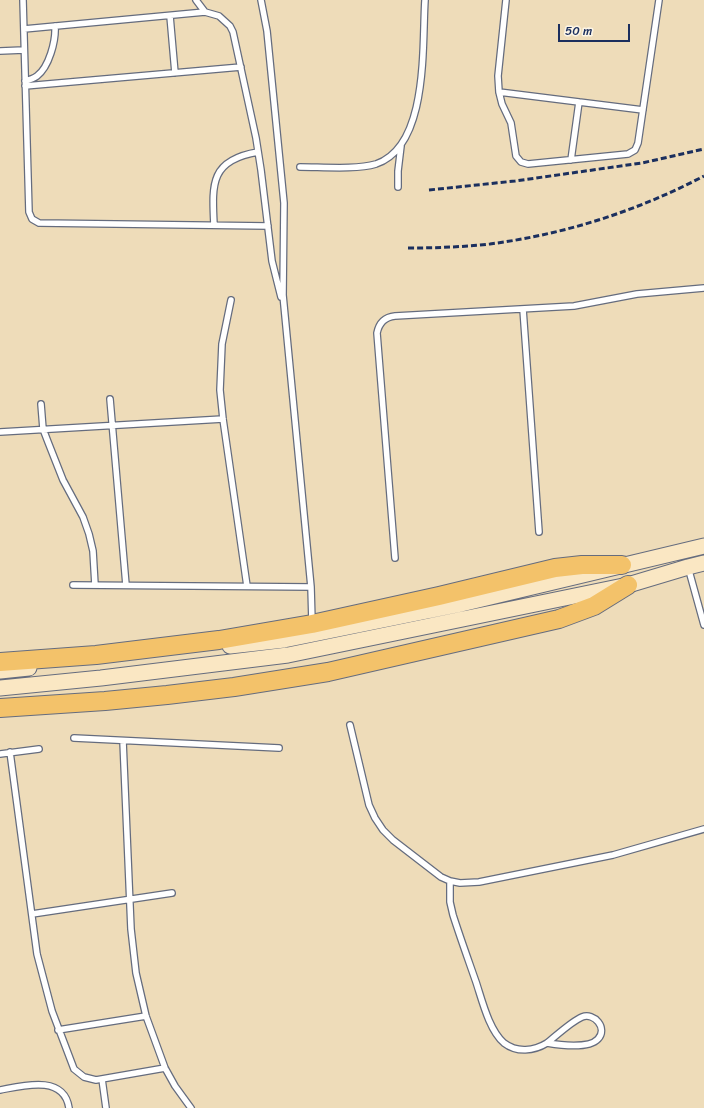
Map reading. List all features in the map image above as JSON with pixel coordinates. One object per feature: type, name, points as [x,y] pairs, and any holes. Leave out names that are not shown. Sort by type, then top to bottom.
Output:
[{"type":"highway","points":[[0,662],[104,654],[219,640],[312,624],[439,596],[555,568],[582,565],[622,565]]},
{"type":"highway","points":[[1,708],[105,702],[234,687],[328,672],[571,615],[606,600],[628,585]]},
{"type":"main road","points":[[0,671],[97,662],[284,640],[457,605],[704,546]]},
{"type":"main road","points":[[0,688],[101,678],[288,655],[628,585],[704,563]]},
{"type":"lane","points":[[23,0],[29,212],[35,222],[268,226]]},
{"type":"lane","points":[[196,0],[205,12]]},
{"type":"lane","points":[[300,167],[368,166],[386,159],[401,146],[411,125],[420,88],[425,0]]},
{"type":"lane","points":[[506,0],[498,76],[499,92],[502,104],[511,123],[515,152],[521,162],[528,164],[628,154],[632,153],[637,147],[659,0]]},
{"type":"lane","points":[[260,1],[267,31],[284,203],[285,226],[282,272],[284,306],[311,587],[312,624]]},
{"type":"lane","points":[[24,29],[205,12],[219,16],[230,26],[233,32],[241,67],[258,152],[274,272],[284,306]]},
{"type":"lane","points":[[170,16],[175,73]]},
{"type":"lane","points":[[25,83],[34,78],[43,70],[54,44],[55,26]]},
{"type":"lane","points":[[0,51],[24,50]]},
{"type":"lane","points":[[25,83],[241,67]]},
{"type":"lane","points":[[499,92],[643,110]]},
{"type":"lane","points":[[571,160],[579,102]]},
{"type":"lane","points":[[398,188],[398,171],[401,146]]},
{"type":"lane","points":[[214,225],[213,192],[217,176],[227,164],[234,159],[241,155],[258,152]]},
{"type":"lane","points":[[395,558],[378,339],[378,328],[385,319],[395,316],[574,306],[637,294],[704,288]]},
{"type":"lane","points":[[231,300],[224,329],[220,359],[220,390],[248,586]]},
{"type":"lane","points":[[524,309],[539,532]]},
{"type":"lane","points":[[110,399],[126,585]]},
{"type":"lane","points":[[41,404],[43,429],[63,480],[86,525],[92,551],[94,585]]},
{"type":"lane","points":[[0,432],[223,419]]},
{"type":"lane","points":[[688,567],[704,625]]},
{"type":"lane","points":[[73,585],[311,587]]},
{"type":"lane","points":[[350,725],[369,805],[379,824],[393,840],[437,874],[450,881],[470,883],[479,882],[588,860],[638,848],[704,829]]},
{"type":"lane","points":[[74,738],[279,748]]},
{"type":"lane","points":[[123,741],[131,900],[131,929],[139,988],[146,1016],[165,1068],[175,1086],[191,1108]]},
{"type":"lane","points":[[0,754],[39,749]]},
{"type":"lane","points":[[10,752],[32,914],[42,973],[58,1030],[74,1069],[78,1074],[89,1079],[102,1079],[165,1068]]},
{"type":"lane","points":[[450,881],[450,902],[453,915],[490,1020],[495,1031],[504,1042],[510,1047],[518,1049],[533,1049],[547,1043],[582,1017],[591,1016],[595,1018],[600,1025],[601,1034],[595,1041],[586,1044],[571,1045],[547,1043]]},
{"type":"lane","points":[[32,914],[172,893]]},
{"type":"lane","points":[[58,1030],[146,1016]]},
{"type":"lane","points":[[102,1079],[106,1108]]},
{"type":"lane","points":[[0,1090],[39,1084],[49,1085],[64,1096],[69,1108]]},
{"type":"railway","points":[[429,190],[515,181],[642,163],[704,149]]},
{"type":"railway","points":[[408,248],[490,244],[546,234],[627,210],[679,189],[704,176]]}]
